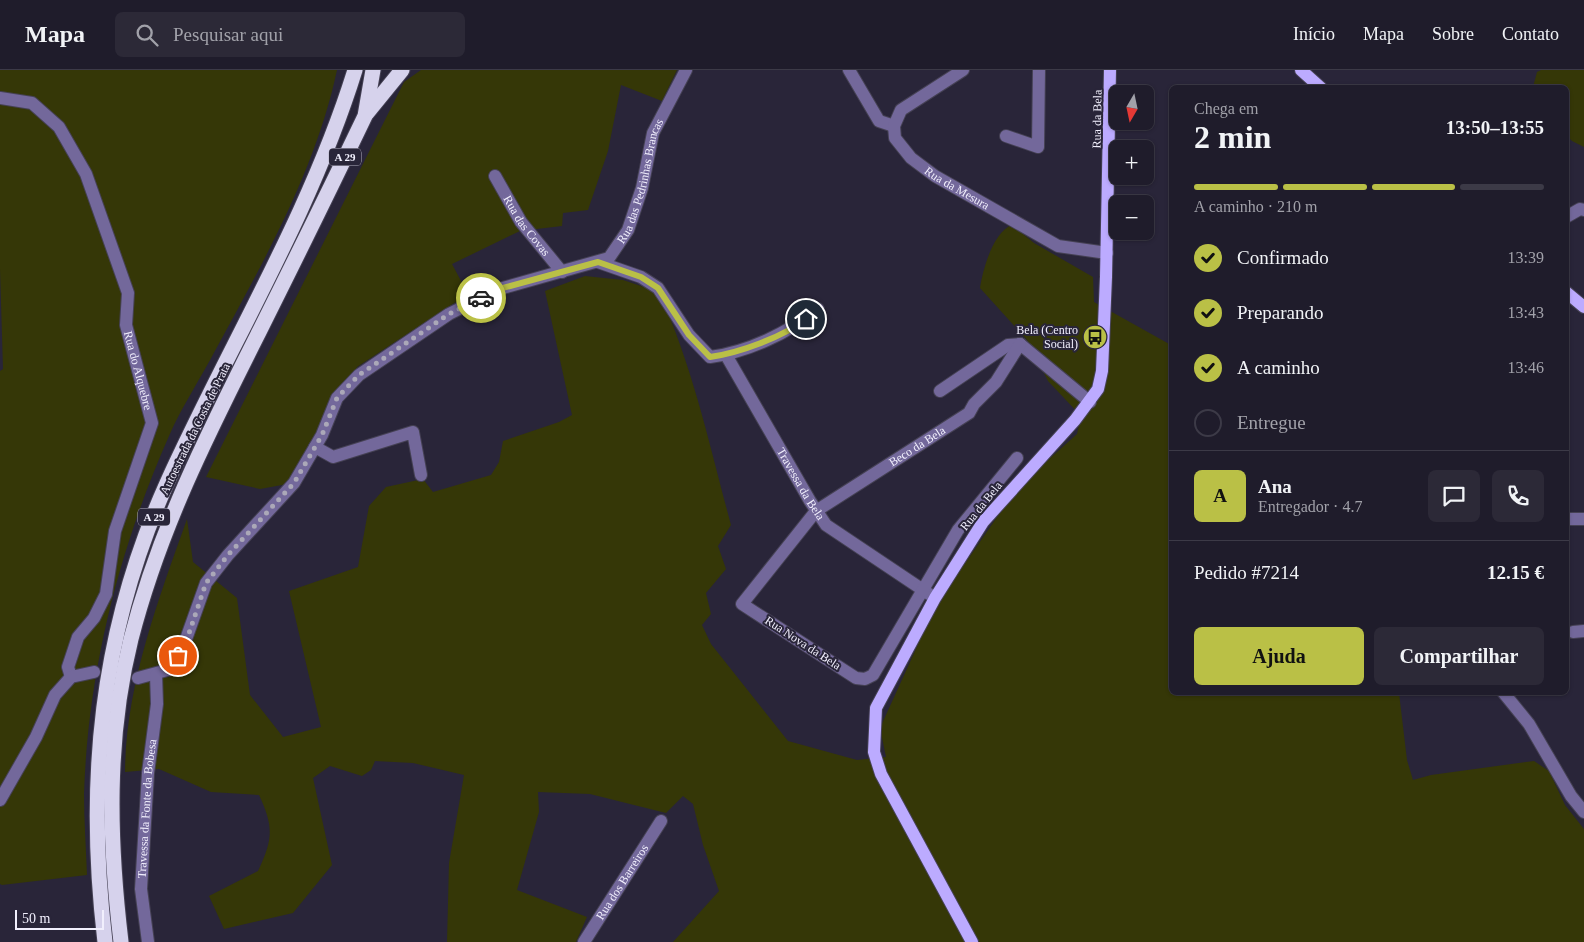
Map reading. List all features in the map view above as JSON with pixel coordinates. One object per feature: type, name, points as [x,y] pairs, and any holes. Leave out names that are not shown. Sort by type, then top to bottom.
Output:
[{"type":"highway","name":"Autoestrada da Costa de Prata","points":[[105,942],[98,882],[95,814],[100,725],[116,635],[140,552],[166,485],[306,197],[339,122],[355,70]]},
{"type":"highway","name":"Autoestrada da Costa de Prata","points":[[121,942],[113,881],[111,817],[113,760],[122,686],[131,640],[150,574],[181,490],[365,116],[373,70]]},
{"type":"highway","points":[[365,116],[402,70]]},
{"type":"main road","name":"Rua da Bela","points":[[972,942],[881,774],[874,752],[876,708],[935,598],[983,522],[1090,402],[1098,389],[1102,371],[1107,253],[1110,70]]},
{"type":"main road","points":[[1301,70],[1318,85]]},
{"type":"main road","points":[[1569,294],[1584,307]]},
{"type":"street","name":"Rua das Pedrinhas Brancas","points":[[138,678],[156,675],[171,669],[186,642],[206,583],[228,555],[294,483],[315,447],[337,398],[359,375],[449,314],[499,289],[609,258],[628,230],[642,188],[653,133],[686,70]]},
{"type":"street","points":[[849,70],[880,120],[894,126],[901,110],[963,70]]},
{"type":"street","points":[[1006,136],[1038,148],[1039,70]]},
{"type":"street","name":"Rua do Alquebre","points":[[0,98],[32,103],[39,109],[59,127],[86,174],[128,293],[126,325],[152,423],[114,531],[106,594],[94,618],[78,637],[68,667],[72,677]]},
{"type":"street","name":"Rua da Mesura","points":[[894,126],[895,138],[906,152],[935,176],[1058,246],[1107,253]]},
{"type":"street","name":"Rua das Covas","points":[[496,176],[521,222],[562,272]]},
{"type":"street","points":[[1569,215],[1580,209],[1584,210]]},
{"type":"street","points":[[598,262],[641,277],[658,288],[689,335],[710,357],[726,355],[795,328],[818,309]]},
{"type":"street","points":[[940,391],[1008,345],[1020,344],[1090,402]]},
{"type":"street","name":"Beco da Bela","points":[[742,604],[816,511],[969,413],[974,404],[996,382],[1020,344]]},
{"type":"street","name":"Travessa da Bela","points":[[726,355],[816,511],[826,525],[935,598]]},
{"type":"street","points":[[315,447],[332,457],[413,432],[421,475]]},
{"type":"street","name":"Rua da Bela","points":[[865,679],[873,675],[958,530],[1017,458]]},
{"type":"street","points":[[1569,519],[1584,519]]},
{"type":"street","name":"Rua Nova da Bela","points":[[742,604],[856,678],[865,679]]},
{"type":"street","points":[[0,800],[36,737],[55,695],[72,677],[94,672]]},
{"type":"street","name":"Travessa da Fonte da Bobesa","points":[[148,942],[141,889],[148,773],[157,704],[156,675]]},
{"type":"street","points":[[1505,695],[1529,724],[1571,796],[1584,812]]},
{"type":"street","name":"Rua dos Barreiros","points":[[584,942],[660,821]]},
{"type":"shaded area","points":[[0,70],[337,70],[328,107],[316,143],[287,214],[174,425],[151,479],[121,566],[99,656],[92,702],[84,794],[87,875],[2,885],[0,884],[0,371],[3,369],[0,269]]},
{"type":"shaded area","points":[[421,70],[677,70],[662,101],[621,85],[608,151],[588,210],[563,213],[562,226],[520,231],[452,264],[468,294],[357,367],[341,403],[293,483],[260,489],[206,477],[404,82]]},
{"type":"shaded area","points":[[1541,70],[1584,70],[1584,147],[1569,138],[1569,85],[1534,85],[1537,72]]},
{"type":"shaded area","points":[[1012,225],[1034,243],[1093,277],[1094,302],[1169,344],[1169,695],[1399,695],[1407,760],[1413,780],[1431,775],[1534,761],[1549,771],[1565,805],[1584,829],[1584,942],[673,942],[719,891],[703,845],[693,804],[683,796],[666,813],[590,794],[538,792],[539,812],[517,890],[587,917],[576,942],[447,942],[449,863],[464,775],[413,763],[375,761],[371,770],[362,776],[330,766],[313,778],[332,865],[293,913],[224,929],[209,896],[258,871],[267,850],[270,833],[267,816],[259,795],[211,792],[159,769],[125,772],[127,739],[137,675],[155,612],[187,519],[193,562],[237,598],[250,695],[283,737],[321,727],[289,591],[358,567],[369,506],[386,487],[423,479],[433,492],[491,475],[499,462],[503,441],[559,422],[572,415],[545,291],[585,276],[623,280],[659,292],[682,349],[691,378],[731,525],[718,546],[726,569],[706,593],[711,614],[702,625],[711,644],[788,741],[857,760],[886,757],[880,728],[935,607],[1017,488],[1077,434],[1081,416],[1048,381],[1027,340],[980,288],[990,252],[999,235]]},
{"type":"way so far","points":[[178,656],[186,642],[206,583],[228,555],[294,483],[322,435],[337,398],[359,375],[449,314],[481,298]]},
{"type":"place","name":"Bela (Centro Social)","points":[[1095,337]]},
{"type":"route","points":[[481,298],[499,289],[598,262],[641,277],[658,288],[689,335],[710,357],[726,355],[795,328],[806,319]]}]
